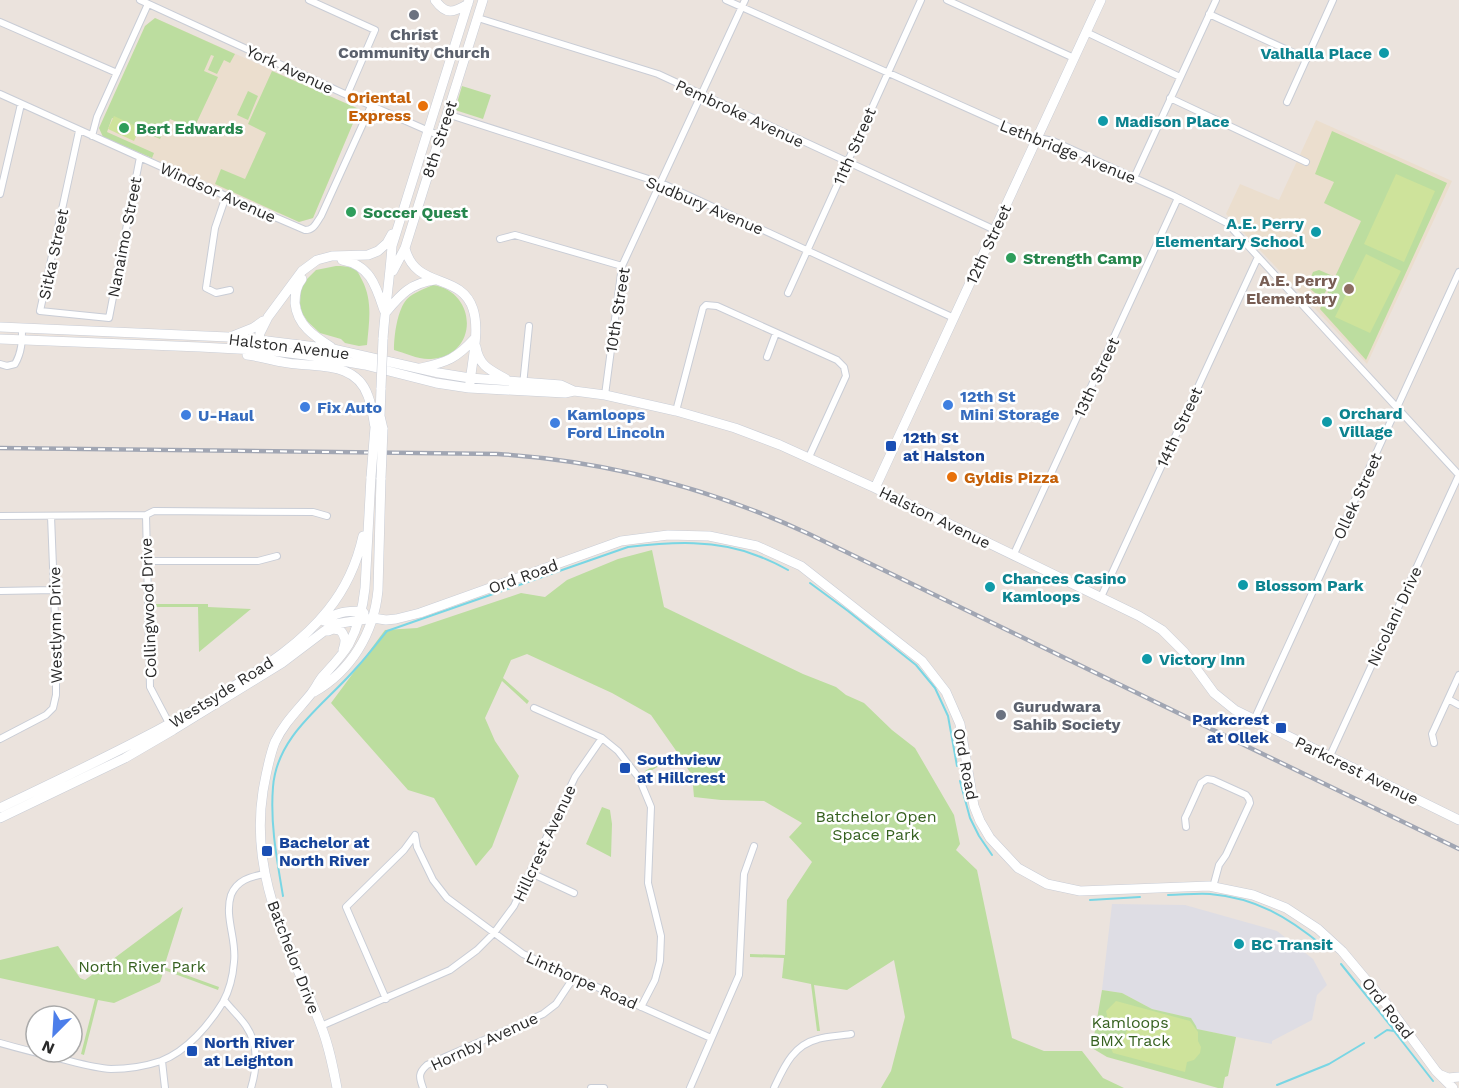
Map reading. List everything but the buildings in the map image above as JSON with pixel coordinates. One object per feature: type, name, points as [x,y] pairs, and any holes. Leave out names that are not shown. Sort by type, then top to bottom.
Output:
[{"type":"main road","points":[[435,0],[447,11],[452,12],[458,11],[469,2]]},
{"type":"main road","name":"8th Street","points":[[390,276],[405,248],[483,0]]},
{"type":"main road","name":"12th Street","points":[[875,488],[1101,0]]},
{"type":"main road","name":"8th Street","points":[[373,618],[378,590],[376,478],[383,339],[392,246],[469,2]]},
{"type":"main road","points":[[258,345],[260,333],[268,317],[302,271],[317,260],[332,256],[368,255],[378,251],[387,243],[400,219]]},
{"type":"main road","points":[[405,248],[412,266],[425,275],[448,283],[469,299],[476,323],[469,388]]},
{"type":"main road","points":[[333,349],[311,334],[296,311],[295,297],[298,284],[313,267],[338,259],[352,262],[364,270],[376,285],[385,314]]},
{"type":"main road","points":[[385,314],[409,288],[436,280]]},
{"type":"main road","points":[[228,337],[253,328],[268,317]]},
{"type":"main road","name":"Halston Avenue","points":[[0,327],[228,337],[258,345],[365,365],[436,383],[469,388],[561,386],[574,391],[605,395],[676,411],[744,432],[809,457],[1139,616],[1162,630],[1184,652],[1214,693],[1235,710],[1254,720]]},
{"type":"main road","points":[[419,368],[444,363],[454,358],[475,338]]},
{"type":"main road","points":[[475,338],[477,354],[482,364],[510,381]]},
{"type":"main road","name":"Halston Avenue","points":[[0,339],[200,347],[258,345],[333,349],[470,378],[510,381],[523,387]]},
{"type":"main road","points":[[200,347],[288,363],[343,369],[356,377],[363,385],[379,428]]},
{"type":"main road","name":"8th Street","points":[[362,611],[368,504],[376,478]]},
{"type":"main road","name":"Westsyde Road","points":[[0,818],[125,758],[277,657],[303,636],[330,608],[350,574],[363,538],[368,504]]},
{"type":"main road","name":"Ord Road","points":[[358,621],[373,618],[396,619],[420,613],[621,541],[668,535],[709,536],[757,546],[801,566],[922,662],[946,692],[960,724],[974,806],[980,821],[990,838],[1018,868],[1047,884],[1080,891],[1213,887],[1253,895],[1286,908],[1318,928],[1342,951],[1453,1088]]},
{"type":"main road","points":[[303,636],[331,615],[341,612],[362,611],[373,618]]},
{"type":"main road","name":"Batchelor Drive","points":[[337,1088],[327,1042],[280,928],[264,874],[260,812],[275,743],[288,719],[311,694],[348,645],[362,611]]},
{"type":"main road","name":"Batchelor Drive","points":[[311,694],[328,684],[344,670],[360,647],[373,618]]},
{"type":"main road","name":"Westsyde Road","points":[[0,808],[171,728],[273,669],[335,624],[358,621]]},
{"type":"main road","points":[[322,632],[333,629],[340,630],[344,634],[345,644],[340,657]]},
{"type":"main road","name":"Parkcrest Avenue","points":[[1254,720],[1459,820]]},
{"type":"main road","points":[[1441,1076],[1459,1077]]},
{"type":"street","name":"York Avenue","points":[[140,0],[440,136]]},
{"type":"street","points":[[309,0],[375,30],[347,95]]},
{"type":"street","name":"Lethbridge Avenue","points":[[726,0],[1029,136],[1053,141],[1227,223],[1459,475]]},
{"type":"street","name":"10th Street","points":[[605,395],[622,266],[745,0]]},
{"type":"street","name":"11th Street","points":[[788,293],[921,0]]},
{"type":"street","points":[[947,0],[1074,58]]},
{"type":"street","points":[[1134,178],[1216,0]]},
{"type":"street","points":[[1287,102],[1333,0]]},
{"type":"street","points":[[92,136],[97,117],[148,4]]},
{"type":"street","points":[[1209,14],[1307,59]]},
{"type":"street","name":"Pembroke Avenue","points":[[477,18],[658,74],[994,230]]},
{"type":"street","points":[[0,22],[117,73]]},
{"type":"street","points":[[1086,32],[1180,77]]},
{"type":"street","name":"Windsor Avenue","points":[[0,94],[305,230],[313,228],[321,216],[371,106]]},
{"type":"street","points":[[1170,98],[1306,162]]},
{"type":"street","points":[[0,194],[21,104]]},
{"type":"street","name":"Sudbury Avenue","points":[[447,114],[661,183],[954,318]]},
{"type":"street","name":"Sitka Street","points":[[79,131],[40,311],[109,318]]},
{"type":"street","name":"Nanaimo Street","points":[[109,318],[140,157]]},
{"type":"street","points":[[226,196],[215,228],[206,288],[216,293],[230,290]]},
{"type":"street","name":"13th Street","points":[[1013,556],[1178,198]]},
{"type":"street","points":[[500,239],[515,235],[622,266]]},
{"type":"street","name":"14th Street","points":[[1101,597],[1258,257]]},
{"type":"street","name":"Ollek Street","points":[[1254,720],[1459,272]]},
{"type":"street","points":[[676,411],[703,308],[706,305],[717,306],[837,360],[844,367],[846,376],[809,457]]},
{"type":"street","points":[[523,387],[529,326]]},
{"type":"street","points":[[0,364],[7,366],[15,364],[20,356],[22,328]]},
{"type":"street","points":[[767,357],[776,333]]},
{"type":"street","name":"Nicolani Drive","points":[[1329,758],[1459,475]]},
{"type":"street","name":"Collingwood Drive","points":[[0,516],[146,515],[154,512],[313,512],[327,516]]},
{"type":"street","name":"Collingwood Drive","points":[[146,515],[150,687],[171,728]]},
{"type":"street","name":"Westlynn Drive","points":[[0,739],[46,715],[54,704],[57,669],[51,516]]},
{"type":"street","points":[[147,561],[258,561],[277,556]]},
{"type":"street","points":[[0,591],[54,590]]},
{"type":"street","points":[[1434,743],[1432,734],[1459,675]]},
{"type":"street","points":[[1448,699],[1459,705]]},
{"type":"street","points":[[534,708],[602,738],[618,751],[639,778],[651,807],[648,883],[661,936],[660,961],[655,980],[640,1006]]},
{"type":"street","name":"Hillcrest Avenue","points":[[321,1026],[450,970],[477,950],[494,933],[514,906],[575,777],[602,738]]},
{"type":"street","points":[[1186,827],[1185,818],[1204,780],[1213,780],[1250,799],[1226,855],[1219,865],[1213,887]]},
{"type":"street","name":"Linthorpe Road","points":[[386,999],[346,907],[404,850],[415,835],[417,847],[433,880],[447,898],[523,954],[711,1038]]},
{"type":"street","points":[[690,1088],[739,975],[744,874],[754,846]]},
{"type":"street","points":[[531,873],[574,893]]},
{"type":"street","points":[[0,1043],[111,1069],[132,1068],[162,1061],[181,1049],[205,1028],[224,1000],[230,983],[235,960],[229,907],[232,893],[239,883],[248,877],[264,874]]},
{"type":"street","name":"Hornby Avenue","points":[[423,1088],[419,1078],[421,1071],[427,1065],[543,1014],[556,1004],[574,977]]},
{"type":"street","points":[[224,1000],[247,1028],[256,1049],[256,1071],[251,1088]]},
{"type":"street","points":[[774,1088],[786,1064],[798,1048],[816,1039],[851,1034]]},
{"type":"street","points":[[162,1061],[165,1088]]},
{"type":"street","points":[[591,1088],[604,1088]]},
{"type":"shaded area","points":[[155,18],[359,109],[313,218],[299,222],[103,137],[145,26]]},
{"type":"shaded area","name":"A.E. Perry Elementary","points":[[1316,120],[1452,181],[1367,364],[1226,214],[1240,184],[1279,200]]},
{"type":"shaded area","points":[[1112,904],[1185,905],[1277,931],[1313,959],[1327,985],[1317,995],[1312,1020],[1272,1041],[1272,1044],[1196,1029],[1190,1018],[1152,1009],[1122,993],[1102,990]]},
{"type":"green space","points":[[155,18],[235,54],[230,63],[224,60],[217,74],[208,70],[214,56],[211,55],[204,71],[218,77],[195,126],[186,126],[170,119],[160,139],[112,118],[107,132],[154,153],[152,158],[103,137],[99,128],[145,26]]},
{"type":"green space","points":[[272,71],[359,109],[313,218],[299,222],[215,184],[221,169],[245,179],[266,133],[248,124]]},
{"type":"green space","points":[[462,86],[491,95],[483,119],[455,110]]},
{"type":"green space","points":[[248,91],[258,96],[248,120],[237,115]]},
{"type":"green space","name":"Bert Edwards","points":[[114,116],[140,128],[134,141],[108,129]]},
{"type":"green space","points":[[1332,131],[1447,183],[1366,360],[1320,309],[1361,221],[1324,203],[1334,182],[1315,174]]},
{"type":"green space","points":[[1396,174],[1435,191],[1404,262],[1364,244]]},
{"type":"green space","points":[[1366,254],[1401,271],[1370,333],[1335,317]]},
{"type":"green space","points":[[336,266],[355,270],[360,275],[368,296],[367,345],[345,343],[341,339],[320,333],[302,313],[301,285],[316,270]]},
{"type":"green space","points":[[1319,270],[1333,276],[1322,299],[1307,286],[1313,272]]},
{"type":"green space","points":[[433,285],[448,290],[458,299],[465,311],[467,324],[465,336],[458,347],[447,355],[431,359],[394,350],[397,323],[407,299]]},
{"type":"green space","name":"Batchelor Open Space Park","points":[[652,550],[664,607],[803,674],[836,687],[846,695],[864,703],[915,748],[954,815],[960,844],[956,850],[977,870],[1012,1038],[1044,1051],[1082,1051],[1103,1078],[1124,1088],[881,1088],[891,1071],[905,1017],[894,960],[847,990],[814,985],[820,1031],[817,1031],[811,984],[782,978],[784,958],[750,957],[750,954],[785,955],[787,900],[812,862],[789,837],[802,823],[764,801],[694,797],[692,775],[678,755],[647,773],[645,771],[677,752],[651,715],[612,693],[527,654],[511,660],[503,678],[529,701],[527,704],[502,681],[485,718],[495,741],[519,776],[492,847],[476,866],[434,798],[408,790],[331,703],[385,630],[417,628],[521,593],[545,597],[567,580],[618,559]]},
{"type":"green space","points":[[156,604],[208,604],[208,607],[251,609],[199,652],[198,607],[156,607]]},
{"type":"green space","points":[[602,807],[610,810],[611,857],[586,844]]},
{"type":"green space","name":"North River Park","points":[[183,907],[164,967],[219,987],[218,990],[164,970],[160,982],[114,1003],[98,1000],[84,1055],[84,1042],[95,999],[0,978],[0,960],[58,946],[80,978],[85,980]]},
{"type":"green space","name":"Kamloops BMX Track","points":[[1102,990],[1122,993],[1152,1009],[1191,1018],[1197,1029],[1236,1037],[1228,1076],[1225,1077],[1223,1088],[1107,1057],[1092,1048]]},
{"type":"green space","points":[[1116,1001],[1190,1021],[1198,1032],[1201,1047],[1200,1053],[1194,1060],[1187,1062],[1185,1072],[1113,1053],[1108,1042],[1111,1034],[1126,1034],[1127,1028],[1108,1020],[1106,1011]]},
{"type":"waterway","points":[[283,896],[272,815],[276,768],[293,735],[358,666],[387,631],[628,547],[677,543],[710,544],[742,551],[788,570]]},
{"type":"waterway","points":[[810,583],[916,665],[935,688],[948,716],[957,766]]},
{"type":"waterway","points":[[960,781],[970,818],[992,855]]},
{"type":"waterway","points":[[1168,895],[1210,894],[1242,900],[1284,918],[1323,946]]},
{"type":"waterway","points":[[1090,900],[1140,897]]},
{"type":"waterway","points":[[1341,964],[1394,1030]]},
{"type":"waterway","points":[[1375,1038],[1387,1030],[1394,1031],[1433,1081]]},
{"type":"waterway","points":[[1277,1085],[1329,1064],[1364,1043]]},
{"type":"railway","points":[[0,448],[498,454],[578,463],[657,479],[734,503],[809,534],[1459,849]]},
{"type":"place","name":"Christ Community Church","points":[[414,15]]},
{"type":"place","name":"Valhalla Place","points":[[1384,53]]},
{"type":"place","name":"Oriental Express","points":[[423,106]]},
{"type":"place","name":"Madison Place","points":[[1103,121]]},
{"type":"place","name":"Bert Edwards","points":[[124,128]]},
{"type":"place","name":"Soccer Quest","points":[[351,212]]},
{"type":"place","name":"A.E. Perry Elementary School","points":[[1316,232]]},
{"type":"place","name":"Strength Camp","points":[[1011,258]]},
{"type":"place","name":"A.E. Perry Elementary","points":[[1349,289]]},
{"type":"place","name":"12th St Mini Storage","points":[[948,405]]},
{"type":"place","name":"Fix Auto","points":[[305,407]]},
{"type":"place","name":"U-Haul","points":[[186,415]]},
{"type":"place","name":"Orchard Village","points":[[1327,422]]},
{"type":"place","name":"Kamloops Ford Lincoln","points":[[555,423]]},
{"type":"place","name":"12th St at Halston","points":[[891,446]]},
{"type":"place","name":"Gyldis Pizza","points":[[952,477]]},
{"type":"place","name":"Blossom Park","points":[[1243,585]]},
{"type":"place","name":"Chances Casino Kamloops","points":[[990,587]]},
{"type":"place","name":"Victory Inn","points":[[1147,659]]},
{"type":"place","name":"Gurudwara Sahib Society","points":[[1001,715]]},
{"type":"place","name":"Parkcrest at Ollek","points":[[1281,728]]},
{"type":"place","name":"Southview at Hillcrest","points":[[625,768]]},
{"type":"place","name":"Bachelor at North River","points":[[267,851]]},
{"type":"place","name":"BC Transit","points":[[1239,944]]},
{"type":"place","name":"North River at Leighton","points":[[192,1051]]}]
